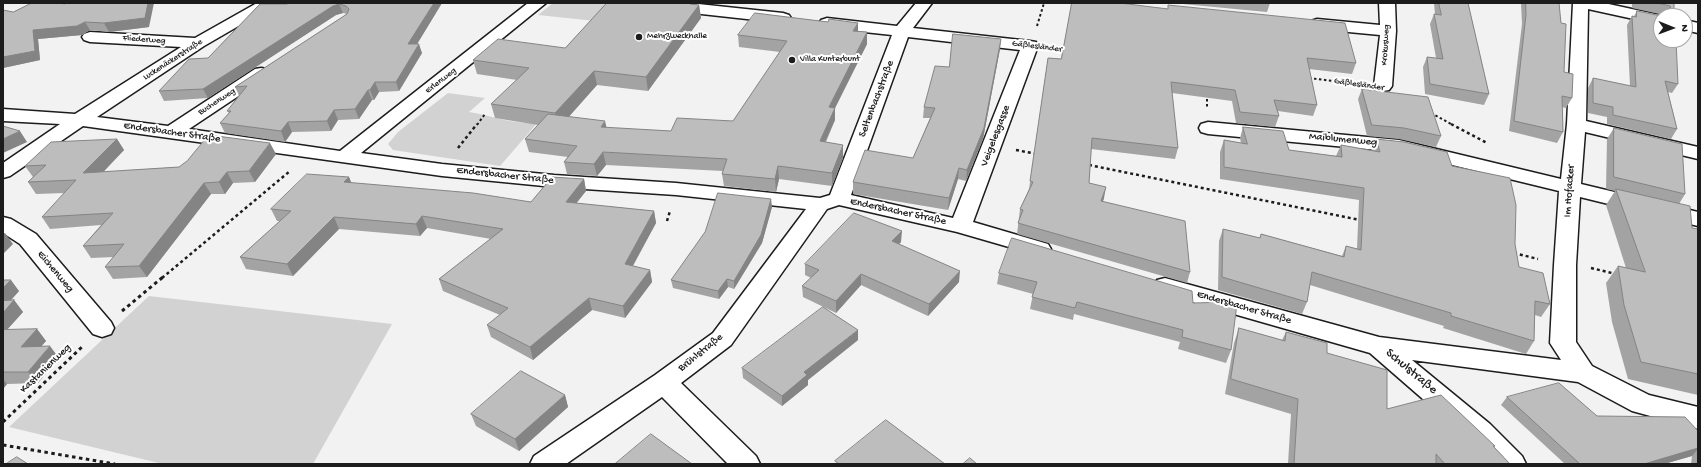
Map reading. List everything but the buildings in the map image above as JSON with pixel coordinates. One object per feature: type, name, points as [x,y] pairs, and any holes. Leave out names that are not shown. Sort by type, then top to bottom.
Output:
[{"type":"street","name":"Luckenäckerstraße","points":[[3,172],[79,120],[198,43],[268,3]]},
{"type":"street","name":"Erlenweg","points":[[344,157],[538,3]]},
{"type":"street","name":"Gäßlesländer","points":[[647,3],[1030,46]]},
{"type":"street","name":"Seltenbachstraße","points":[[830,202],[902,31],[924,3]]},
{"type":"street","name":"Krokusweg","points":[[1384,86],[1388,31],[1387,3]]},
{"type":"street","points":[[1581,3],[1653,18]]},
{"type":"street","name":"Im Hofacker","points":[[1581,3],[1576,124],[1570,188],[1563,343],[1583,373]]},
{"type":"street","points":[[1301,22],[1388,31]]},
{"type":"street","name":"Fliederweg","points":[[90,37],[198,43]]},
{"type":"street","name":"Veigelesgasse","points":[[961,226],[1030,46]]},
{"type":"street","name":"Buchenweg","points":[[172,132],[277,63]]},
{"type":"street","name":"Endersbacher Straße","points":[[3,115],[79,120],[172,132],[311,154],[442,170],[547,181],[676,189],[830,202],[961,226],[1060,255]]},
{"type":"street","points":[[1576,124],[1698,153]]},
{"type":"street","name":"Maiblumenweg","points":[[1208,128],[1400,146],[1698,219]]},
{"type":"street","name":"Brühlstraße","points":[[544,464],[664,382],[722,339],[830,202]]},
{"type":"street","name":"Eichenweg","points":[[3,224],[28,239],[102,328]]},
{"type":"street","name":"Endersbacher Straße","points":[[1144,280],[1379,346],[1583,373],[1642,404],[1698,418]]},
{"type":"street","name":"Schulstraße","points":[[1379,346],[1480,432],[1512,464]]},
{"type":"street","points":[[664,382],[746,464]]},
{"type":"path","name":"Gäßlesländer","points":[[1030,46],[1070,51]]},
{"type":"path","name":"Gäßlesländer","points":[[1306,78],[1384,86]]},
{"type":"path","points":[[1206,89],[1208,128]]},
{"type":"path","points":[[1425,109],[1494,147]]},
{"type":"path","points":[[465,139],[485,114]]},
{"type":"path","points":[[992,145],[1038,154]]},
{"type":"path","name":"Kastanienweg","points":[[3,422],[102,328],[311,154]]},
{"type":"path","points":[[1084,164],[1363,221]]},
{"type":"path","points":[[1511,253],[1620,275]]},
{"type":"path","points":[[3,445],[115,464]]},
{"type":"shaded area","points":[[553,3],[591,3],[619,6],[605,22],[538,15]]},
{"type":"shaded area","points":[[448,93],[485,98],[469,112],[513,122],[522,123],[539,121],[500,166],[393,150],[388,144],[398,132]]},
{"type":"shaded area","points":[[149,296],[392,324],[313,464],[163,464],[9,427]]},
{"type":"place","name":"Mehrzweckhalle","points":[[639,37]]},
{"type":"place","name":"Villa Kunterbunt","points":[[792,60]]}]
